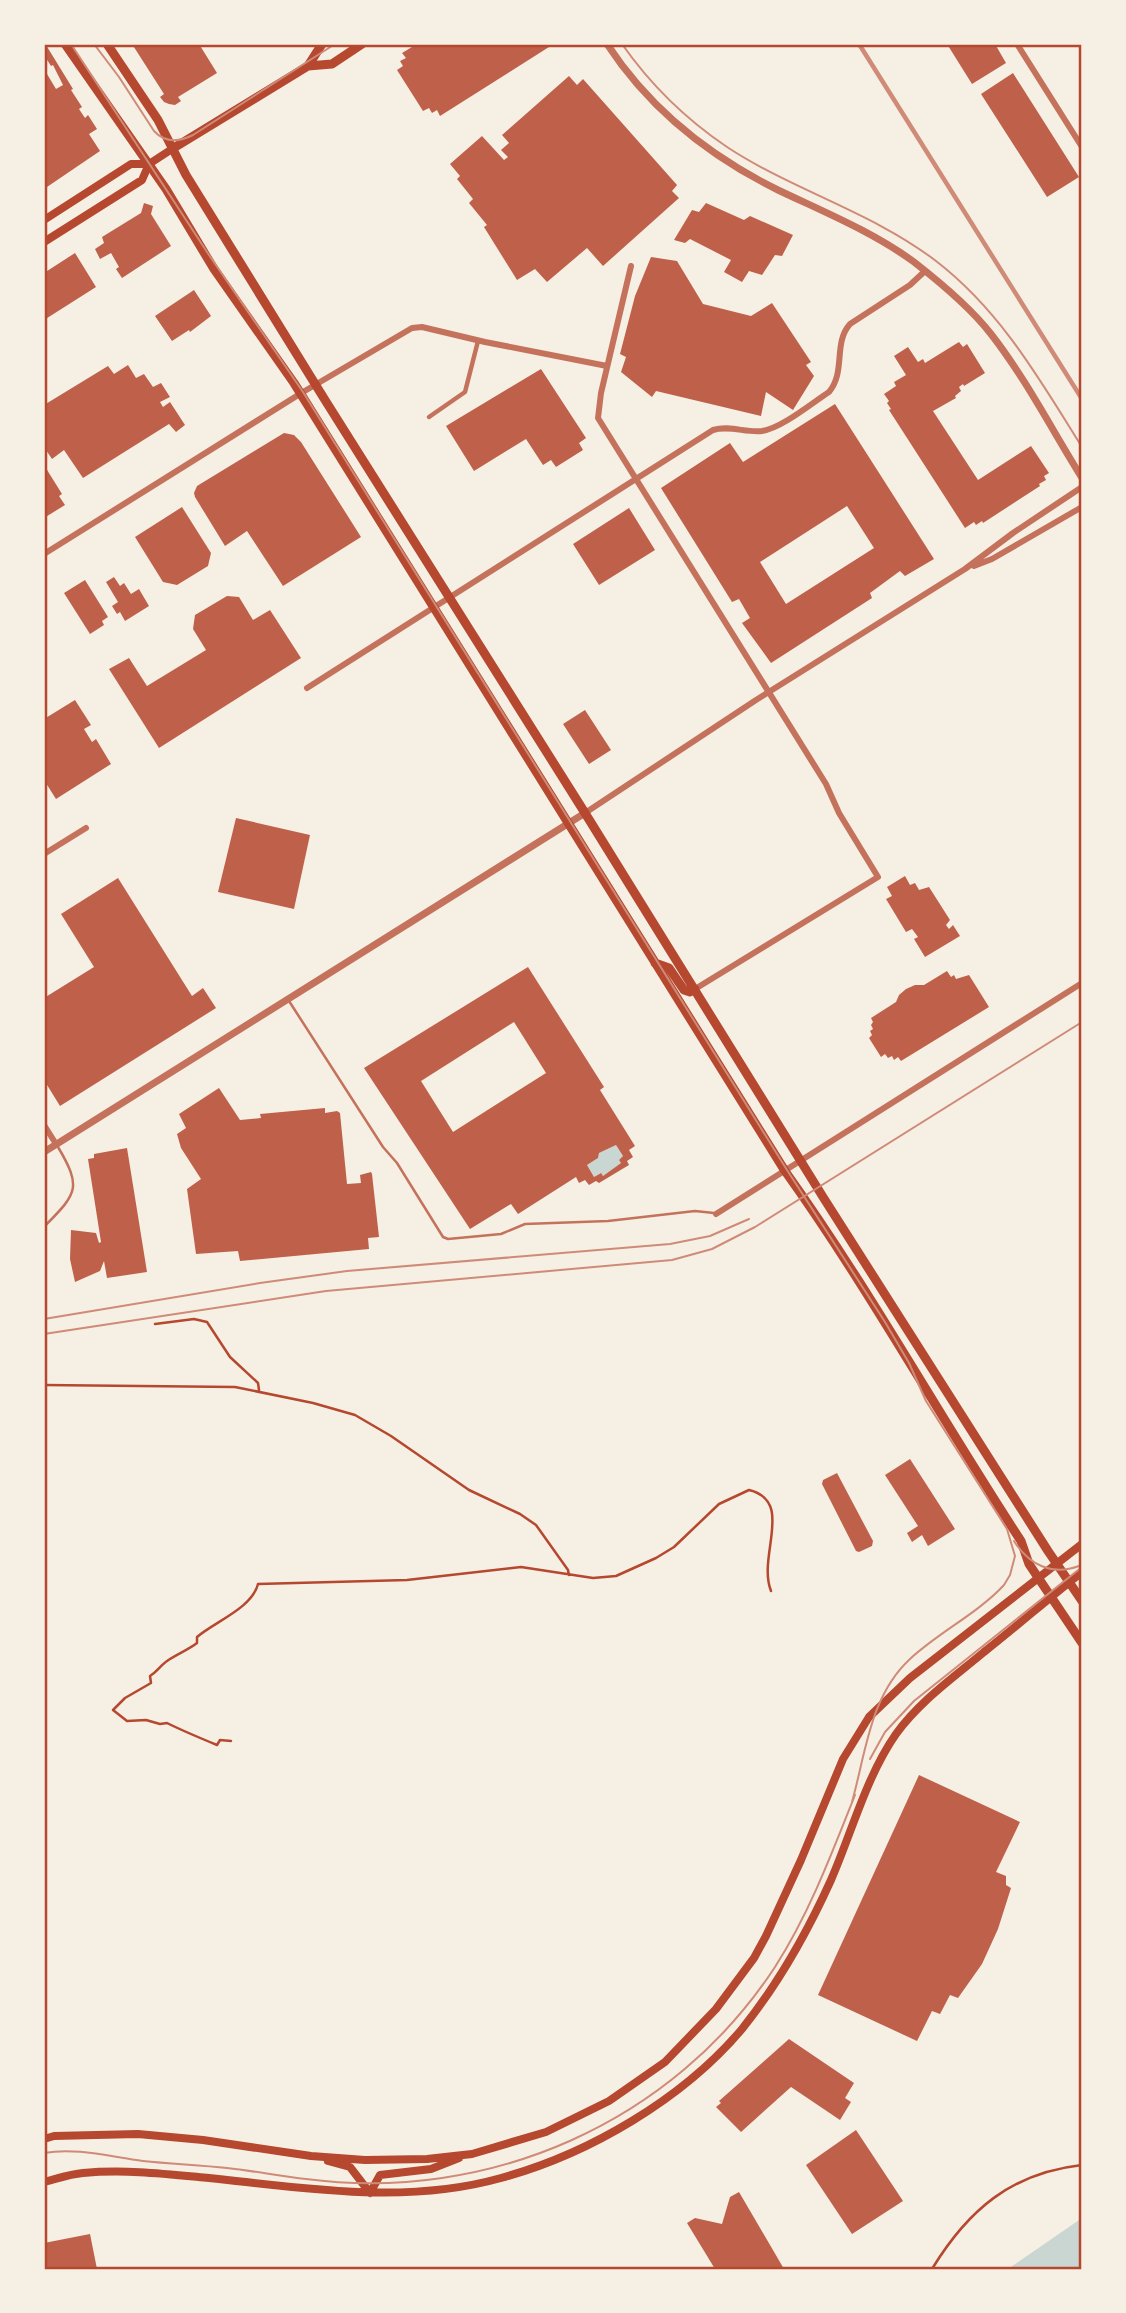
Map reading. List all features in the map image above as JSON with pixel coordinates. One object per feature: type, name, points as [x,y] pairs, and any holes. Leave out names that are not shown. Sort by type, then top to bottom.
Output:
[{"type":"main road","points":[[65,44],[149,164],[214,269],[300,394],[785,1171],[819,1219],[918,1375],[1021,1541],[1038,1578],[1082,1643]]},
{"type":"main road","points":[[107,44],[152,110],[172,149],[316,385],[801,1161],[1082,1601]]},
{"type":"main road","points":[[44,220],[131,164],[149,164],[308,66],[322,44]]},
{"type":"main road","points":[[308,66],[332,64],[362,44]]},
{"type":"main road","points":[[44,242],[142,180],[149,164]]},
{"type":"main road","points":[[655,963],[669,968],[684,990],[690,992],[695,989]]},
{"type":"main road","points":[[370,2193],[376,2178],[386,2172],[432,2169],[546,2132],[580,2116],[641,2080],[674,2053],[716,2009],[754,1958],[843,1759],[869,1717],[910,1678],[1082,1544]]},
{"type":"main road","points":[[44,2182],[80,2173],[143,2171],[370,2193],[449,2188],[499,2179],[551,2162],[592,2144],[643,2115],[713,2059],[753,2014],[799,1946],[831,1879],[874,1775],[893,1738],[908,1718],[932,1694],[1082,1572]]},
{"type":"main road","points":[[44,2139],[54,2136],[138,2134],[203,2140],[311,2156],[397,2160],[472,2154]]},
{"type":"main road","points":[[311,2156],[350,2167],[370,2193]]},
{"type":"street","points":[[607,44],[640,89],[724,161],[878,239],[925,271],[990,333],[1011,362],[1082,478]]},
{"type":"street","points":[[1017,44],[1082,147]]},
{"type":"street","points":[[631,266],[607,366],[598,418],[826,784],[839,813],[878,877],[695,989]]},
{"type":"street","points":[[307,688],[713,430],[726,427],[754,431],[772,428],[829,392],[838,376],[845,330],[910,285],[925,271]]},
{"type":"street","points":[[44,554],[300,394],[412,328],[422,327],[478,341],[607,366]]},
{"type":"street","points":[[429,417],[464,392],[478,341]]},
{"type":"street","points":[[44,1152],[585,813],[965,569],[1082,487]]},
{"type":"street","points":[[965,569],[992,559],[1082,508]]},
{"type":"street","points":[[44,854],[86,828]]},
{"type":"street","points":[[716,1214],[1082,983]]},
{"type":"street","points":[[44,1125],[56,1144]]},
{"type":"lane","points":[[288,998],[443,1237],[448,1239],[492,1236],[525,1224],[608,1221],[695,1211],[716,1214]]},
{"type":"lane","points":[[44,1227],[64,1206],[73,1189],[73,1174],[56,1144]]},
{"type":"path","points":[[155,1324],[194,1319],[207,1322],[230,1357],[258,1383],[259,1390]]},
{"type":"path","points":[[44,1385],[222,1386],[259,1390],[355,1415],[391,1436],[469,1490],[520,1514],[536,1525],[569,1575]]},
{"type":"path","points":[[231,1741],[220,1740],[217,1745],[167,1723],[127,1721],[113,1710],[125,1698],[151,1683],[150,1676],[160,1670],[164,1663],[188,1650],[197,1643],[197,1637],[232,1612],[241,1609],[257,1590],[258,1584],[407,1580],[521,1567],[593,1578],[616,1576],[634,1570],[674,1546],[719,1504],[749,1490],[765,1496],[772,1509],[774,1522],[766,1566],[771,1591]]},
{"type":"path","points":[[932,2269],[959,2229],[997,2196],[1049,2171],[1082,2165]]},
{"type":"shaded area","points":[[616,1145],[623,1156],[619,1160],[621,1163],[603,1176],[600,1173],[594,1177],[587,1165],[598,1158],[599,1153]]},
{"type":"shaded area","points":[[1082,2218],[1082,2269],[1008,2269]]},
{"type":"building","points":[[132,44],[199,44],[217,73],[178,97],[181,101],[175,105],[169,104],[160,97],[164,94]]},
{"type":"building","points":[[417,44],[547,44],[549,47],[440,116],[437,110],[432,113],[429,108],[423,111],[397,70],[403,66],[400,61],[406,58],[402,53]]},
{"type":"building","points":[[947,44],[995,44],[1006,63],[972,84]]},
{"type":"building","points":[[46,45],[73,89],[71,90],[82,107],[79,109],[85,118],[88,115],[97,129],[89,134],[100,151],[44,189],[44,69],[56,89],[63,85],[53,65],[51,66],[44,55]]},
{"type":"building","points":[[1013,73],[1079,177],[1047,197],[981,94]]},
{"type":"building","points":[[569,76],[577,85],[583,79],[677,185],[672,191],[679,198],[603,266],[587,248],[547,282],[535,269],[517,280],[484,227],[487,225],[469,203],[473,199],[457,179],[460,176],[450,164],[482,136],[504,160],[508,157],[501,150],[509,143],[502,135]]},
{"type":"building","points":[[144,203],[153,206],[151,214],[171,246],[122,278],[111,253],[100,259],[95,249],[104,243],[102,237],[141,213]]},
{"type":"building","points":[[706,203],[744,220],[750,216],[793,235],[782,256],[775,255],[762,275],[749,271],[742,282],[724,272],[731,260],[690,239],[685,243],[674,240],[692,210],[699,212]]},
{"type":"building","points":[[75,253],[96,287],[44,320],[44,273]]},
{"type":"building","points":[[651,257],[677,261],[703,304],[751,316],[772,303],[811,362],[806,365],[814,376],[793,410],[766,392],[761,416],[656,391],[652,397],[621,372],[626,357],[620,354],[635,296]]},
{"type":"building","points":[[194,290],[211,316],[190,332],[189,330],[172,341],[155,316]]},
{"type":"building","points":[[959,342],[963,347],[967,344],[985,373],[964,386],[963,384],[959,387],[961,391],[956,398],[933,411],[978,480],[1031,446],[1049,473],[1044,476],[1046,480],[1039,484],[1040,486],[983,523],[982,521],[976,525],[974,522],[965,528],[889,410],[889,401],[884,394],[896,386],[894,382],[906,375],[894,356],[908,347],[918,362],[923,359],[925,363]]},
{"type":"building","points":[[128,365],[136,378],[144,374],[153,387],[161,383],[170,397],[160,402],[163,407],[170,402],[185,425],[176,432],[169,424],[83,478],[64,450],[52,459],[44,447],[44,405],[108,366],[114,374]]},
{"type":"building","points":[[541,369],[586,438],[579,443],[583,450],[556,467],[551,460],[543,465],[526,439],[474,471],[446,426]]},
{"type":"building","points":[[835,404],[934,559],[905,576],[900,571],[870,593],[872,598],[771,663],[742,623],[750,618],[739,599],[732,602],[661,488],[730,443],[743,462]],"holes":[[[847,506],[874,548],[786,604],[760,562]]]},
{"type":"building","points":[[284,433],[294,435],[301,442],[361,537],[283,586],[247,531],[225,546],[194,493],[197,486]]},
{"type":"building","points":[[44,465],[62,494],[59,496],[65,505],[44,518]]},
{"type":"building","points":[[182,507],[211,553],[208,566],[177,585],[163,582],[135,537]]},
{"type":"building","points":[[629,508],[655,550],[599,585],[573,544]]},
{"type":"building","points":[[114,577],[120,586],[124,583],[131,594],[139,589],[149,606],[125,621],[120,612],[117,614],[112,606],[118,602],[106,582]]},
{"type":"building","points":[[85,580],[108,617],[102,621],[104,625],[90,634],[64,593]]},
{"type":"building","points":[[227,596],[239,597],[253,620],[270,610],[301,658],[159,748],[109,669],[129,658],[147,686],[206,650],[193,629],[195,615]]},
{"type":"building","points":[[75,700],[91,725],[84,729],[92,742],[96,739],[111,764],[56,799],[44,780],[44,719]]},
{"type":"building","points":[[585,710],[611,750],[589,764],[563,724]]},
{"type":"building","points":[[236,818],[310,835],[294,909],[218,892]]},
{"type":"building","points":[[905,876],[910,885],[915,883],[919,890],[929,887],[950,920],[946,925],[949,929],[953,925],[960,936],[925,957],[914,939],[918,937],[912,929],[906,932],[886,899],[892,896],[887,887]]},
{"type":"building","points":[[118,878],[192,996],[203,988],[216,1008],[60,1106],[44,1080],[44,998],[94,967],[61,914]]},
{"type":"building","points":[[528,967],[604,1087],[600,1090],[635,1146],[629,1150],[633,1157],[627,1161],[629,1165],[599,1183],[596,1181],[589,1185],[585,1180],[579,1183],[576,1177],[518,1214],[511,1204],[470,1229],[364,1068]],"holes":[[[514,1022],[546,1073],[453,1132],[421,1081]],[[616,1145],[623,1156],[619,1160],[621,1163],[603,1176],[601,1173],[594,1177],[587,1165],[598,1158],[599,1153]]]},
{"type":"building","points":[[947,971],[956,979],[969,975],[989,1007],[901,1061],[898,1057],[894,1060],[892,1056],[888,1058],[885,1054],[881,1057],[869,1038],[873,1029],[871,1018],[896,1002],[906,989],[924,985]]},
{"type":"building","points":[[219,1088],[240,1120],[261,1118],[260,1114],[325,1108],[325,1113],[340,1113],[347,1184],[361,1183],[360,1175],[372,1174],[379,1237],[368,1238],[369,1249],[240,1261],[238,1251],[196,1254],[187,1189],[201,1179],[181,1148],[177,1134],[186,1128],[179,1114]]},
{"type":"building","points":[[127,1148],[147,1272],[107,1278],[104,1261],[100,1271],[75,1282],[70,1259],[71,1230],[96,1233],[99,1243],[101,1242],[88,1159],[94,1158],[94,1154]]},
{"type":"building","points":[[910,1459],[955,1529],[928,1546],[922,1535],[912,1542],[907,1533],[918,1526],[885,1475]]},
{"type":"building","points":[[837,1473],[873,1541],[872,1546],[859,1552],[856,1551],[822,1484],[823,1480]]},
{"type":"building","points":[[919,1775],[1020,1822],[996,1872],[1006,1876],[1006,1885],[1011,1888],[998,1929],[982,1964],[958,1998],[950,1995],[940,2014],[932,2011],[917,2041],[818,1995]]},
{"type":"building","points":[[789,2039],[854,2083],[845,2098],[851,2102],[840,2120],[791,2087],[741,2132],[716,2107],[721,2103],[719,2101]]},
{"type":"building","points":[[856,2130],[903,2201],[852,2234],[806,2165]]},
{"type":"building","points":[[739,2192],[784,2269],[715,2269],[687,2223],[695,2218],[722,2224],[730,2197]]},
{"type":"building","points":[[90,2234],[97,2269],[44,2269],[44,2243]]},
{"type":"tram line","points":[[71,44],[207,252],[303,392],[787,1170],[885,1322],[909,1363],[926,1401],[1007,1529],[1015,1556],[1004,1585],[982,1605],[910,1659],[886,1690],[871,1726],[852,1802]]},
{"type":"tram line","points":[[94,44],[154,131],[163,138],[172,140],[193,135],[335,44]]},
{"type":"tram line","points":[[622,44],[670,100],[727,147],[753,163],[886,229],[936,261],[959,281],[1000,324],[1018,348],[1082,447]]},
{"type":"tram line","points":[[44,1334],[326,1291],[672,1260],[712,1249],[755,1227],[1082,1022]]},
{"type":"tram line","points":[[44,1319],[347,1271],[670,1244],[710,1236],[749,1219]]},
{"type":"tram line","points":[[1014,1541],[1027,1556],[1042,1566],[1060,1570],[1079,1566]]},
{"type":"tram line","points":[[870,1759],[885,1732],[914,1701],[1082,1567]]},
{"type":"tram line","points":[[44,2153],[81,2152],[306,2179],[375,2183],[442,2178],[508,2164],[571,2140],[630,2109],[684,2069],[733,2022],[775,1967],[799,1926],[855,1795]]},
{"type":"railway","points":[[859,44],[1082,399]]}]
